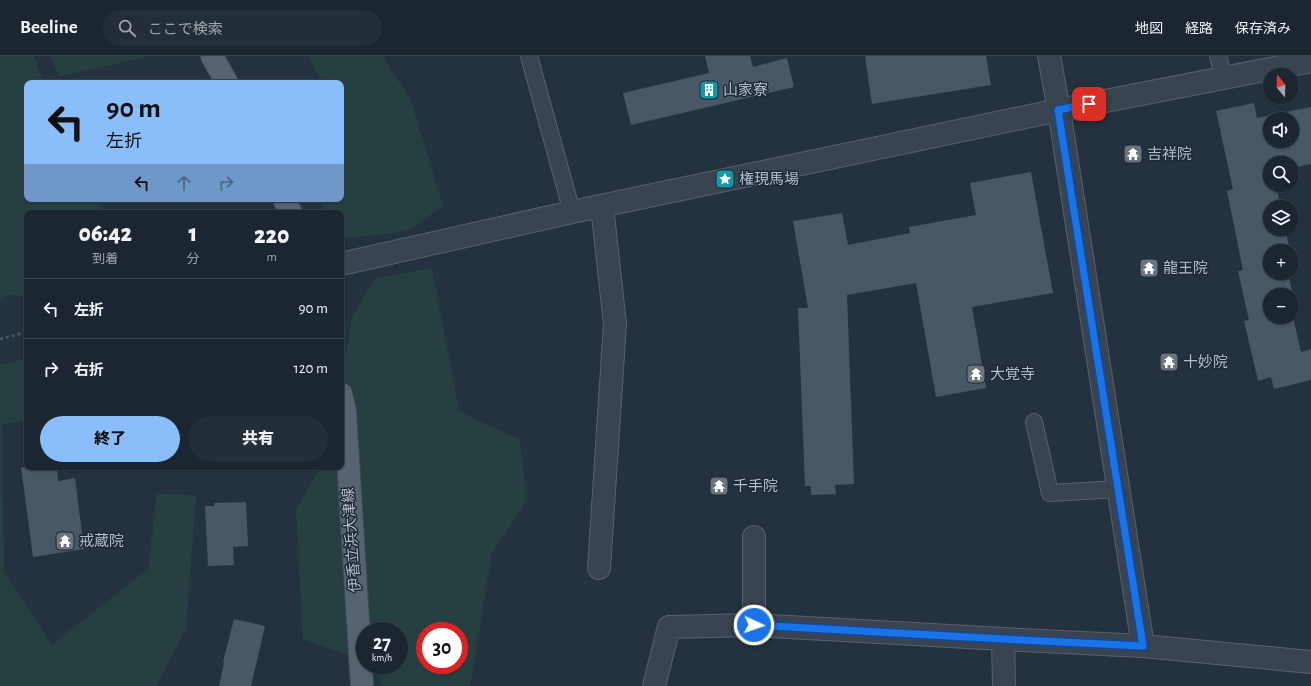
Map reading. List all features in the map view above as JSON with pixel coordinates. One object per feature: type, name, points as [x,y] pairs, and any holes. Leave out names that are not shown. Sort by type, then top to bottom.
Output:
[{"type":"main road","points":[[212,56],[225,80]]},
{"type":"main road","name":"伊香立浜大津線","points":[[344,412],[362,686]]},
{"type":"street","points":[[1049,56],[1143,646]]},
{"type":"street","points":[[344,263],[572,212],[1058,110],[1311,61]]},
{"type":"street","points":[[599,568],[615,324],[602,206]]},
{"type":"street","points":[[754,537],[754,625]]},
{"type":"street","points":[[654,686],[669,626],[754,625],[1143,646],[1311,662]]},
{"type":"street","points":[[1003,639],[1004,686]]},
{"type":"lane","points":[[529,56],[572,212]]},
{"type":"lane","points":[[1218,56],[1224,78]]},
{"type":"lane","points":[[1034,422],[1050,493],[1118,489]]},
{"type":"path","points":[[0,339],[24,333]]},
{"type":"green space","points":[[0,56],[34,56],[42,80],[24,80],[24,202],[98,202],[104,210],[24,210],[24,296],[7,295],[0,300]]},
{"type":"green space","points":[[50,56],[150,56],[59,77]]},
{"type":"green space","points":[[308,56],[384,56],[384,60],[410,98],[443,206],[407,231],[344,239],[344,210],[324,210],[320,202],[344,202],[344,80],[321,79]]},
{"type":"green space","points":[[432,268],[459,411],[520,440],[527,501],[492,553],[470,686],[383,686],[378,674],[408,674],[408,622],[356,622],[356,658],[303,639],[296,509],[318,470],[344,470],[344,366],[352,317],[374,279]]},
{"type":"green space","points":[[24,359],[24,420],[2,424],[4,572],[52,645],[148,569],[157,494],[196,495],[186,629],[156,686],[0,686],[0,365]]},
{"type":"building","name":"山家寮","points":[[705,56],[750,56],[753,67],[787,58],[794,87],[631,125],[623,93],[709,73]]},
{"type":"building","points":[[865,56],[986,56],[991,85],[872,104]]},
{"type":"building","points":[[1254,103],[1257,118],[1263,117],[1263,148],[1299,148],[1299,112],[1286,112],[1311,107],[1311,164],[1299,167],[1299,156],[1263,156],[1263,192],[1278,192],[1279,200],[1263,200],[1263,236],[1287,236],[1288,244],[1263,244],[1263,280],[1290,280],[1291,288],[1263,288],[1263,324],[1295,324],[1301,352],[1311,349],[1311,380],[1274,389],[1271,377],[1258,381],[1244,321],[1249,320],[1238,271],[1243,270],[1227,191],[1233,189],[1216,111]]},
{"type":"building","points":[[1031,172],[1053,293],[972,307],[986,388],[936,397],[916,283],[847,295],[854,484],[835,485],[836,494],[811,495],[811,486],[805,486],[798,308],[808,308],[793,221],[842,213],[848,245],[910,233],[909,227],[976,215],[970,183]]},
{"type":"building","points":[[21,467],[24,467],[24,470],[57,470],[58,481],[75,478],[84,549],[33,557]]},
{"type":"building","points":[[246,502],[248,546],[233,547],[234,565],[208,566],[205,506],[214,506],[214,503]]},
{"type":"building","points":[[234,619],[265,626],[251,686],[219,686],[223,662]]},
{"type":"place","name":"山家寮","points":[[709,90]]},
{"type":"place","name":"吉祥院","points":[[1133,154]]},
{"type":"place","name":"権現馬場","points":[[725,179]]},
{"type":"place","name":"龍王院","points":[[1149,268]]},
{"type":"place","name":"十妙院","points":[[1169,362]]},
{"type":"place","name":"大覚寺","points":[[976,374]]},
{"type":"place","name":"千手院","points":[[719,486]]},
{"type":"place","name":"戒蔵院","points":[[65,541]]},
{"type":"route","points":[[754,625],[1143,646],[1058,110],[1089,104]]}]
